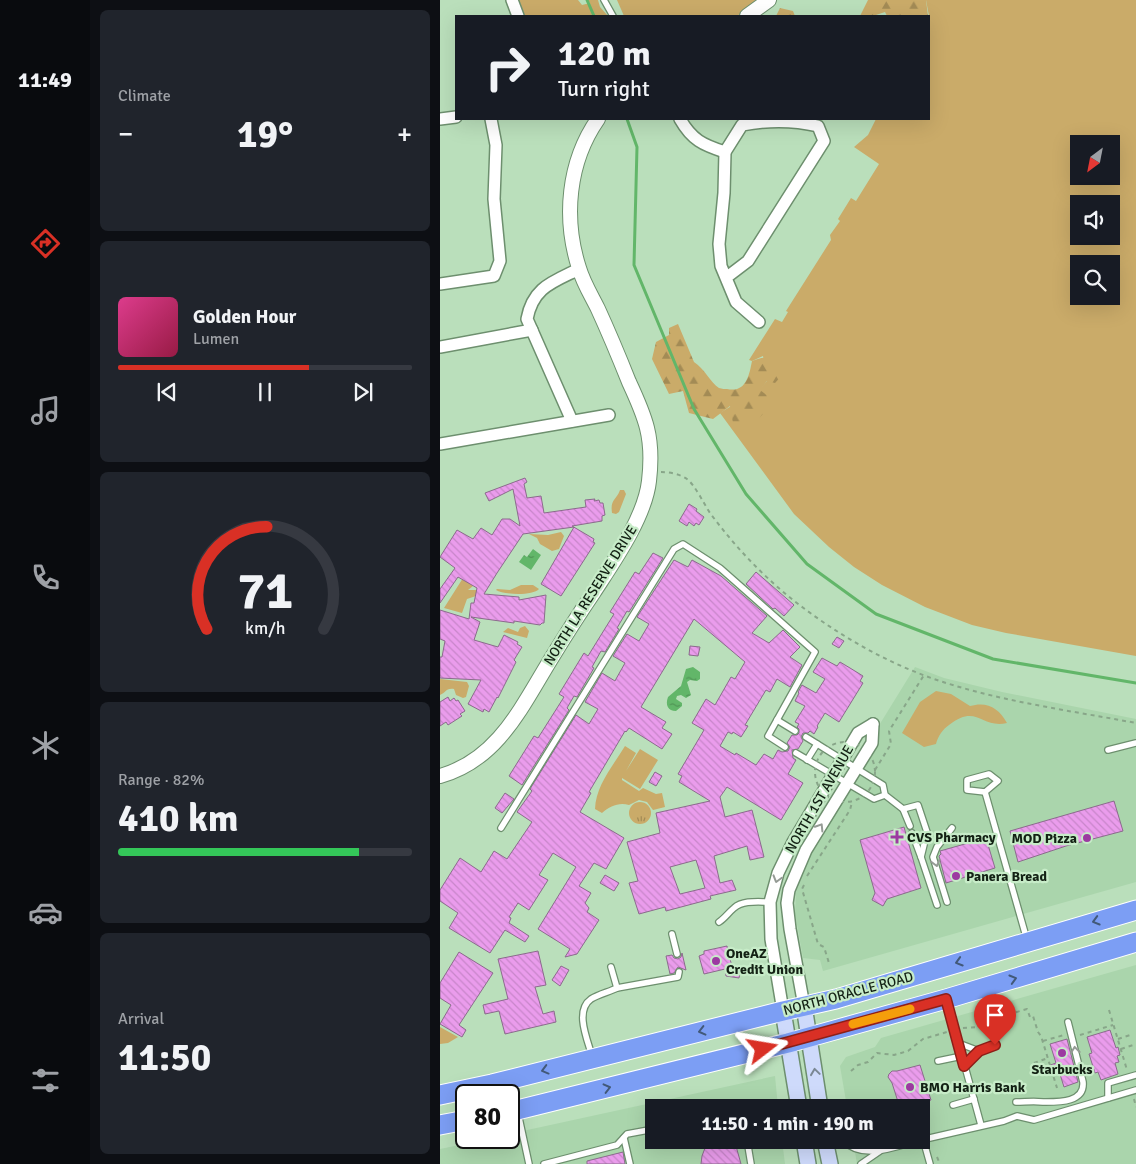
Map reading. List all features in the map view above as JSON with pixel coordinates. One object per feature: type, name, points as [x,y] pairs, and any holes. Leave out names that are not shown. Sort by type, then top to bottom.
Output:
[{"type":"highway","name":"NORTH ORACLE ROAD","points":[[440,1095],[492,1084],[845,996],[1136,910]]},
{"type":"highway","points":[[520,1109],[788,1043],[946,999],[1136,942]]},
{"type":"highway","points":[[440,1125],[455,1122]]},
{"type":"main road","name":"NORTH 1ST AVENUE","points":[[804,1006],[819,1099]]},
{"type":"main road","name":"NORTH 1ST AVENUE","points":[[783,1011],[797,1099]]},
{"type":"main road","points":[[806,1149],[808,1164]]},
{"type":"main road","points":[[827,1149],[830,1164]]},
{"type":"street","points":[[512,0],[518,15]]},
{"type":"street","points":[[748,15],[769,0]]},
{"type":"street","points":[[440,119],[455,117]]},
{"type":"street","points":[[440,284],[494,276],[500,261],[494,199],[496,145],[491,120]]},
{"type":"street","name":"NORTH LA RESERVE DRIVE","points":[[440,776],[453,772],[483,755],[505,732],[568,630],[619,554],[639,516],[649,482],[648,429],[608,330],[579,269],[570,226],[570,197],[576,161],[597,120]]},
{"type":"street","points":[[680,120],[684,127],[702,144],[726,152]]},
{"type":"street","points":[[727,277],[748,261],[824,141],[818,126],[802,122],[761,121],[742,125],[726,152],[719,244],[721,266],[736,302],[759,322]]},
{"type":"street","points":[[572,421],[527,319],[529,309],[539,291],[579,269]]},
{"type":"street","points":[[440,347],[532,330]]},
{"type":"street","points":[[440,444],[609,415]]},
{"type":"street","name":"NORTH 1ST AVENUE","points":[[783,1011],[771,939],[770,902],[778,873],[858,733],[873,724],[872,743],[802,858],[793,879],[788,903],[790,929],[804,1006]]},
{"type":"street","points":[[770,902],[788,903]]},
{"type":"lane","points":[[604,0],[612,15]]},
{"type":"lane","points":[[502,828],[674,549],[683,544],[720,568],[815,652],[768,736],[785,747]]},
{"type":"lane","points":[[777,720],[795,731]]},
{"type":"lane","points":[[806,737],[884,785],[885,795],[903,808],[910,826]]},
{"type":"lane","points":[[1108,750],[1136,743]]},
{"type":"lane","points":[[807,760],[817,744]]},
{"type":"lane","points":[[796,753],[874,799],[885,795]]},
{"type":"lane","points":[[989,774],[998,781],[985,792],[967,790],[967,780],[989,774]]},
{"type":"lane","points":[[985,792],[1028,942]]},
{"type":"lane","points":[[903,808],[918,805],[927,832],[921,857]]},
{"type":"lane","points":[[947,902],[933,857],[936,847],[952,828]]},
{"type":"lane","points":[[912,833],[937,905]]},
{"type":"lane","points":[[719,922],[739,905],[748,902],[770,902]]},
{"type":"lane","points":[[672,934],[677,954]]},
{"type":"lane","points":[[611,967],[617,988]]},
{"type":"lane","points":[[593,1058],[582,1018],[583,1010],[591,999],[617,988],[678,977],[679,972]]},
{"type":"lane","points":[[946,999],[981,1125]]},
{"type":"lane","points":[[1016,1102],[1054,1103],[1073,1099],[1081,1093],[1083,1082],[1068,1022]]},
{"type":"lane","points":[[958,1043],[979,1051]]},
{"type":"lane","points":[[964,1066],[979,1051],[995,1045]]},
{"type":"lane","points":[[938,1061],[962,1056]]},
{"type":"lane","points":[[1108,1098],[1108,1083],[1136,1075]]},
{"type":"lane","points":[[930,1138],[1016,1116],[1034,1120],[1134,1091]]},
{"type":"lane","points":[[952,1105],[974,1099]]},
{"type":"lane","points":[[544,1164],[617,1145],[627,1134],[645,1131]]},
{"type":"lane","points":[[520,1134],[529,1164]]},
{"type":"lane","points":[[624,1138],[630,1164]]},
{"type":"lane","points":[[748,1149],[751,1164]]},
{"type":"lane","points":[[854,1149],[880,1151],[888,1149]]},
{"type":"lane","points":[[925,1149],[930,1164]]},
{"type":"lane","points":[[861,1164],[880,1151]]},
{"type":"path","points":[[658,472],[672,473],[687,479],[710,513],[731,539],[787,595],[846,637],[882,656],[943,682],[1004,698],[1136,723]]},
{"type":"path","points":[[875,770],[892,744],[889,731],[924,675]]},
{"type":"path","points":[[829,963],[824,947],[818,944],[802,889],[806,879],[850,810],[852,801]]},
{"type":"path","points":[[1109,1010],[1129,1077]]},
{"type":"path","points":[[1118,1039],[1133,1034]]},
{"type":"path","points":[[1121,1049],[1136,1044]]},
{"type":"path","points":[[1034,1063],[1048,1058]]},
{"type":"path","points":[[1134,1091],[1136,1107]]},
{"type":"shaded area","points":[[915,667],[944,678],[1002,692],[1136,719],[1136,882],[823,971],[820,960],[803,958],[795,913],[799,878],[811,853],[877,745],[878,727]]},
{"type":"shaded area","points":[[1136,965],[1136,1164],[857,1164],[854,1149],[930,1149],[930,1099],[846,1099],[840,1066],[846,1057],[875,1047],[881,1038]]},
{"type":"shaded area","points":[[775,1076],[777,1099],[670,1099]]},
{"type":"shaded area","points":[[645,1104],[645,1149],[783,1149],[785,1164],[440,1164],[440,1149],[455,1146],[455,1149],[520,1149],[520,1132]]},
{"type":"green space","points":[[519,0],[578,0],[582,5],[590,3],[587,0],[598,0],[600,7],[607,15],[525,15]]},
{"type":"green space","points":[[617,0],[760,0],[738,15],[624,15]]},
{"type":"green space","points":[[868,0],[926,0],[928,15],[886,15],[885,12],[876,15],[860,15]]},
{"type":"green space","points":[[926,0],[1136,0],[1136,656],[1006,633],[972,625],[925,607],[882,585],[854,567],[829,547],[794,514],[720,413],[751,395],[767,381],[763,356],[752,361],[749,360],[775,319],[782,322],[788,312],[786,311],[831,240],[830,235],[840,221],[838,219],[851,198],[856,201],[879,164],[854,147],[868,135],[876,120],[930,120],[930,15]]},
{"type":"green space","points":[[780,8],[793,11],[795,15],[776,15]]},
{"type":"green space","points":[[678,324],[694,362],[719,388],[733,390],[742,386],[748,378],[752,361],[758,359],[771,359],[785,372],[775,383],[767,381],[760,390],[769,397],[766,408],[758,420],[744,428],[733,423],[730,406],[713,419],[689,413],[683,391],[669,394],[652,359],[656,342],[669,335],[669,328]]},
{"type":"green space","points":[[620,490],[624,490],[626,494],[619,512],[616,514],[612,513],[613,502]]},
{"type":"green space","points":[[561,532],[564,536],[559,549],[552,551],[540,544],[537,538],[529,534],[548,535]]},
{"type":"green space","points":[[463,578],[473,586],[468,590],[478,590],[476,596],[467,599],[462,613],[444,608]]},
{"type":"green space","points":[[521,585],[533,585],[539,589],[531,593],[518,594],[496,590],[510,590]]},
{"type":"green space","points":[[525,626],[529,631],[527,638],[503,632],[508,628],[518,632],[520,628]]},
{"type":"green space","points":[[440,679],[467,682],[469,686],[466,697],[463,698],[456,695],[454,689],[447,690],[440,695]]},
{"type":"green space","points":[[936,691],[951,694],[970,706],[982,704],[992,707],[1000,713],[1007,723],[991,723],[973,716],[966,716],[949,725],[939,736],[936,744],[924,747],[902,733],[920,702]]},
{"type":"green space","points":[[625,746],[636,753],[626,771],[640,749],[658,760],[640,789],[622,778],[622,780],[639,791],[643,788],[656,794],[662,793],[665,807],[653,810],[647,802],[639,800],[629,805],[615,805],[602,813],[595,809],[598,792],[610,768]]},
{"type":"green space","points":[[636,802],[644,802],[651,809],[651,817],[644,824],[636,824],[629,817],[629,809]]},
{"type":"green space","points":[[440,1027],[458,1037],[448,1043],[440,1044]]},
{"type":"water","points":[[533,549],[541,555],[531,570],[519,562],[524,555],[527,557]]},
{"type":"water","points":[[693,667],[700,672],[700,679],[687,682],[691,695],[686,698],[681,695],[677,696],[676,699],[682,703],[682,706],[676,711],[669,709],[667,705],[668,697],[681,686],[686,669]]},
{"type":"building","points":[[525,478],[527,482],[524,484],[527,498],[541,496],[544,513],[586,507],[585,500],[595,499],[594,501],[599,500],[600,503],[603,503],[605,515],[602,516],[602,521],[523,534],[497,573],[484,594],[519,597],[519,600],[546,595],[544,623],[540,625],[514,621],[514,623],[471,617],[480,622],[474,640],[498,647],[504,635],[518,642],[517,644],[522,647],[514,660],[516,662],[498,698],[489,712],[484,709],[483,712],[468,704],[481,680],[440,678],[440,657],[442,657],[445,641],[440,639],[440,610],[469,619],[471,603],[474,603],[477,588],[458,577],[440,603],[440,589],[455,568],[440,557],[457,530],[473,539],[481,528],[492,535],[502,519],[510,519],[520,526],[513,489],[489,501],[485,493]]},
{"type":"building","points":[[689,504],[704,517],[699,525],[696,523],[694,526],[689,522],[687,526],[679,521]]},
{"type":"building","points":[[574,527],[594,539],[593,542],[595,543],[561,596],[541,584]]},
{"type":"building","points":[[653,553],[663,558],[629,612],[627,611],[605,652],[601,651],[592,667],[594,668],[577,697],[574,696],[567,708],[569,710],[522,785],[509,776],[534,736],[538,738],[564,697],[559,694],[584,653],[588,656],[614,614],[610,612],[635,572],[639,574]]},
{"type":"building","points":[[674,560],[688,567],[692,560],[721,576],[767,616],[752,633],[769,643],[783,630],[800,647],[790,657],[802,665],[790,687],[777,679],[770,692],[766,690],[745,725],[748,726],[741,737],[733,732],[732,734],[728,732],[720,746],[756,765],[764,754],[773,759],[778,750],[782,752],[788,751],[790,747],[787,743],[792,735],[799,733],[797,727],[799,724],[795,722],[805,706],[795,701],[798,692],[802,685],[816,693],[825,679],[813,672],[822,658],[837,666],[840,662],[850,668],[863,676],[860,681],[863,683],[839,722],[825,713],[814,734],[810,731],[803,733],[801,737],[803,741],[798,749],[792,750],[793,758],[796,760],[788,774],[803,783],[781,820],[727,787],[720,797],[725,817],[752,810],[764,857],[750,860],[747,846],[714,856],[720,883],[732,880],[736,890],[710,896],[711,899],[666,911],[665,907],[639,914],[629,883],[638,881],[627,842],[660,833],[656,813],[710,801],[679,782],[682,776],[678,774],[704,730],[692,723],[706,699],[715,705],[731,677],[735,679],[745,662],[694,619],[641,707],[666,722],[662,728],[672,734],[662,749],[629,728],[625,731],[589,792],[591,793],[580,812],[624,838],[606,869],[594,863],[579,886],[591,893],[585,903],[589,908],[587,912],[599,920],[577,954],[565,957],[570,949],[538,929],[576,867],[553,853],[539,875],[548,880],[529,910],[518,903],[509,917],[511,918],[509,923],[529,936],[525,942],[505,930],[490,953],[449,928],[458,913],[440,901],[440,890],[460,858],[481,872],[494,851],[507,859],[532,822],[517,812],[532,791],[530,789],[576,715],[589,724],[598,709],[585,702],[602,673],[615,681],[625,663],[613,656],[627,634],[639,641],[649,624],[637,617]],"holes":[[[696,860],[705,888],[680,894],[670,867]]]},
{"type":"building","points":[[756,572],[794,605],[784,616],[775,608],[773,609],[746,584]]},
{"type":"building","points":[[837,637],[844,641],[839,648],[832,644]]},
{"type":"building","points":[[690,646],[700,647],[698,656],[689,655]]},
{"type":"building","points":[[448,697],[450,701],[454,698],[456,701],[458,700],[465,711],[460,714],[462,716],[448,725],[446,722],[440,726],[440,702]]},
{"type":"building","points":[[655,772],[662,776],[656,786],[649,782]]},
{"type":"building","points":[[505,793],[514,799],[502,813],[495,808]]},
{"type":"building","points":[[1114,801],[1123,831],[1066,846],[1018,862],[1010,831]]},
{"type":"building","name":"CVS Pharmacy","points":[[904,827],[921,888],[887,899],[883,906],[872,900],[875,893],[860,840]]},
{"type":"building","points":[[986,838],[995,868],[946,883],[939,856],[941,854],[940,851]]},
{"type":"building","points":[[605,875],[619,883],[614,891],[600,883]]},
{"type":"building","name":"OneAZ Credit Union","points":[[727,946],[732,967],[741,968],[739,978],[726,976],[725,969],[704,974],[699,956],[704,954],[704,951]]},
{"type":"building","points":[[538,951],[546,985],[535,987],[543,1014],[554,1011],[556,1022],[505,1034],[499,1011],[485,1014],[483,1005],[508,999],[498,959]]},
{"type":"building","points":[[459,952],[493,973],[459,1025],[466,1030],[462,1037],[440,1024],[451,1005],[440,998],[440,983]]},
{"type":"building","points":[[682,953],[686,970],[678,967],[674,973],[670,974],[666,956],[672,955],[678,959]]},
{"type":"building","points":[[561,966],[569,970],[560,986],[552,980]]},
{"type":"building","points":[[1110,1030],[1120,1055],[1117,1056],[1119,1062],[1115,1063],[1118,1074],[1101,1080],[1098,1072],[1095,1073],[1089,1054],[1092,1053],[1087,1037]]},
{"type":"building","name":"Starbucks","points":[[1067,1039],[1078,1082],[1064,1087],[1059,1071],[1051,1074],[1048,1066],[1056,1063],[1050,1044]]},
{"type":"building","name":"BMO Harris Bank","points":[[920,1065],[931,1100],[897,1099],[888,1077],[892,1071]]},
{"type":"building","points":[[705,1149],[737,1149],[741,1164],[701,1164]]},
{"type":"building","points":[[623,1152],[625,1164],[587,1164],[587,1161]]},
{"type":"waterway","points":[[587,0],[594,15]]},
{"type":"waterway","points":[[627,120],[637,147],[634,265],[694,409],[746,494],[807,564],[876,614],[993,659],[1136,683]]},
{"type":"slow traffic","points":[[853,1024],[910,1009]]},
{"type":"place","name":"CVS Pharmacy","points":[[897,837]]},
{"type":"place","name":"MOD Pizza","points":[[1087,838]]},
{"type":"place","name":"Panera Bread","points":[[956,876]]},
{"type":"place","name":"OneAZ Credit Union","points":[[716,961]]},
{"type":"place","name":"Starbucks","points":[[1062,1053]]},
{"type":"place","name":"BMO Harris Bank","points":[[910,1087]]},
{"type":"route","points":[[763,1049],[946,999],[964,1066],[979,1051],[995,1045]]}]
